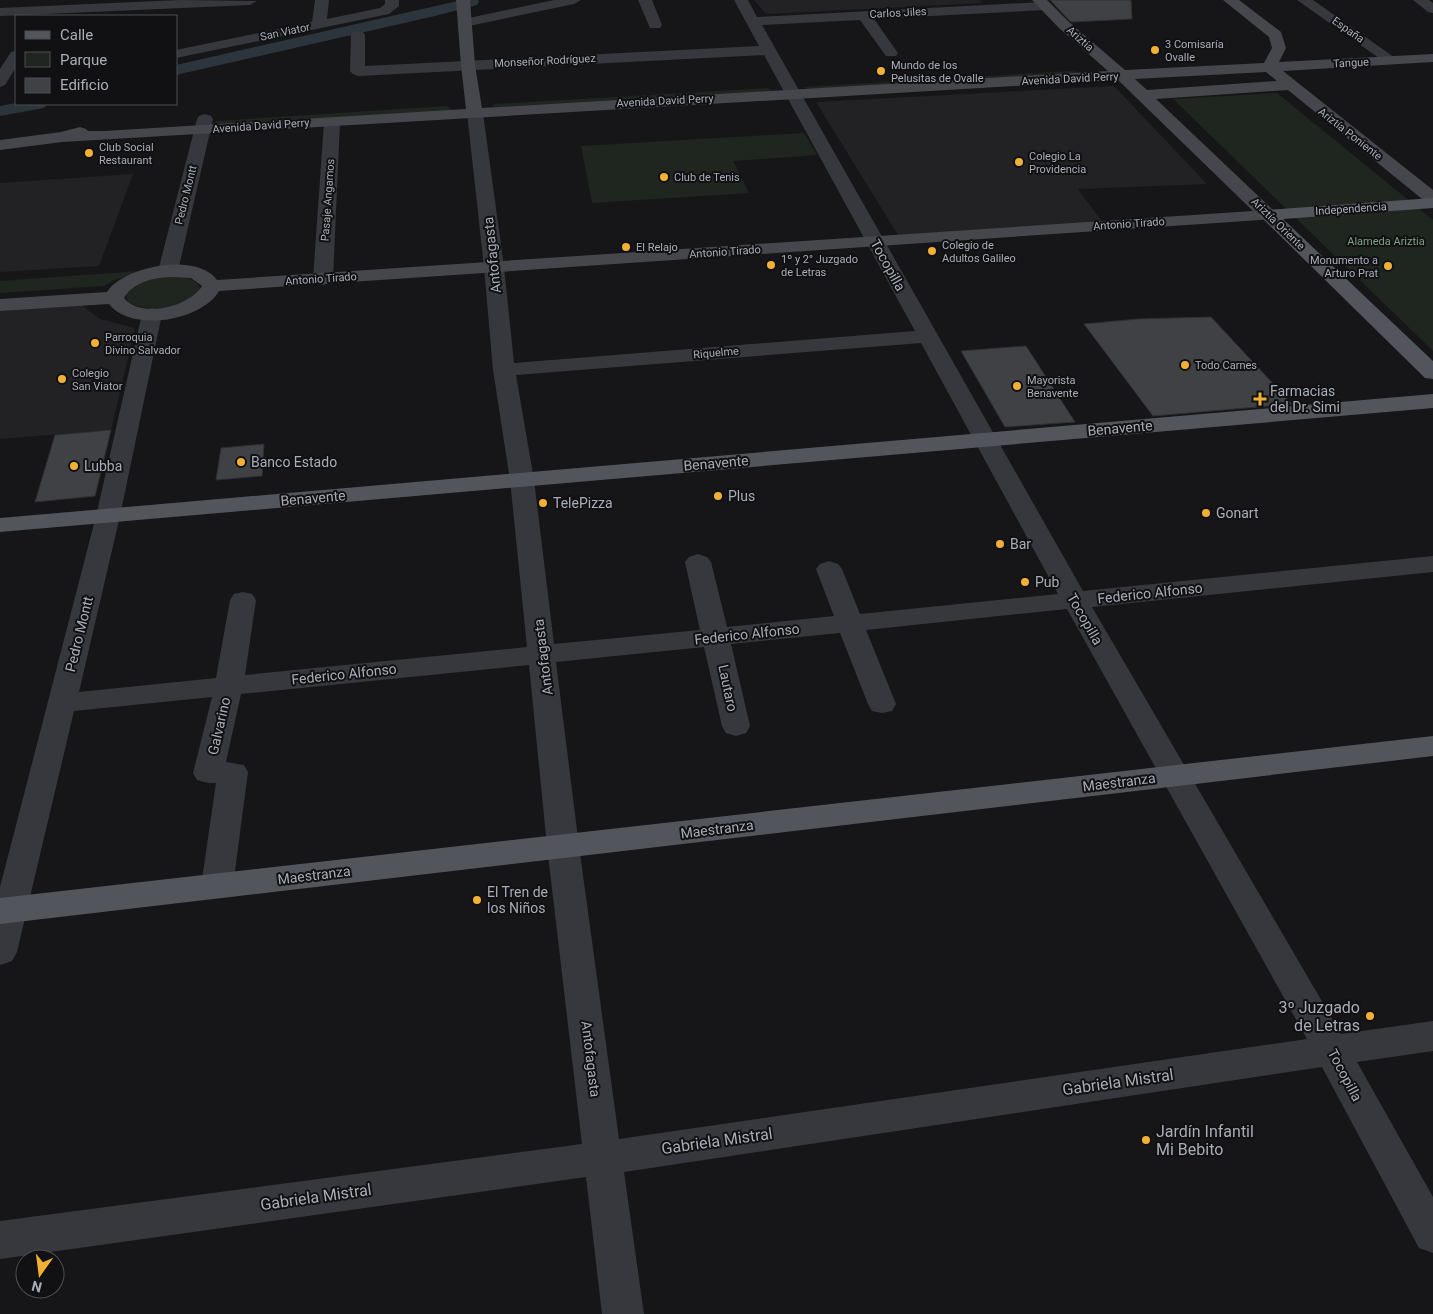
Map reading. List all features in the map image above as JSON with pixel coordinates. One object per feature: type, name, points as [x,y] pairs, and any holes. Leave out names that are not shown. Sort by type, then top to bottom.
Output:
[{"type":"main road","points":[[1230,0],[1276,35],[1278,50],[1269,67]]},
{"type":"main road","name":"Ariztía","points":[[1041,3],[1117,71]]},
{"type":"main road","name":"Antofagasta","points":[[464,12],[468,65],[475,107]]},
{"type":"main road","points":[[1278,50],[1302,65]]},
{"type":"main road","name":"Tangue","points":[[1269,67],[1433,58]]},
{"type":"main road","name":"Avenida David Perry","points":[[0,145],[62,137],[104,136],[204,125],[475,107],[1117,71],[1269,67]]},
{"type":"main road","name":"Ariztía Poniente","points":[[1269,67],[1289,86],[1433,201]]},
{"type":"main road","name":"Ariztía Oriente","points":[[1117,71],[1433,373]]},
{"type":"main road","points":[[1143,95],[1289,86]]},
{"type":"main road","name":"Avenida David Perry","points":[[204,125],[332,122],[475,107]]},
{"type":"main road","name":"Independencia","points":[[1268,215],[1433,201]]},
{"type":"main road","name":"Antonio Tirado","points":[[212,286],[1268,215]]},
{"type":"main road","points":[[168,271],[184,271],[198,274],[208,279],[212,286],[205,299],[195,305],[167,313],[152,314],[124,310],[117,304],[114,298],[117,290],[131,280],[152,273],[168,271]]},
{"type":"main road","points":[[0,305],[114,298]]},
{"type":"main road","name":"Benavente","points":[[0,525],[1433,401]]},
{"type":"main road","name":"Maestranza","points":[[5,910],[1433,746]]},
{"type":"street","points":[[0,12],[108,12],[250,0],[242,41]]},
{"type":"street","points":[[319,25],[322,0]]},
{"type":"street","points":[[483,19],[574,0]]},
{"type":"street","points":[[645,0],[654,25]]},
{"type":"street","name":"Tocopilla","points":[[741,0],[985,440],[1332,1051],[1433,1235]]},
{"type":"street","name":"España","points":[[1304,0],[1391,60]]},
{"type":"street","points":[[1420,0],[1433,9]]},
{"type":"street","name":"San Viator","points":[[178,54],[384,11],[392,3]]},
{"type":"street","name":"Carlos Jiles","points":[[752,21],[1041,3]]},
{"type":"street","points":[[464,12],[483,19],[571,15]]},
{"type":"street","points":[[864,15],[891,53]]},
{"type":"street","name":"Monseñor Rodríguez","points":[[358,35],[358,70],[768,50]]},
{"type":"street","points":[[0,82],[15,57]]},
{"type":"street","points":[[0,88],[15,85]]},
{"type":"street","name":"Antofagasta","points":[[475,107],[504,370],[522,480],[564,846],[623,1314]]},
{"type":"street","name":"Pasaje Angamos","points":[[323,279],[332,122]]},
{"type":"street","name":"Pedro Montt","points":[[168,271],[204,125]]},
{"type":"street","name":"Pedro Montt","points":[[0,952],[5,910],[62,703],[108,516],[152,314]]},
{"type":"street","name":"Riquelme","points":[[504,370],[927,336]]},
{"type":"street","name":"Lautaro","points":[[698,562],[717,637],[736,726]]},
{"type":"street","name":"Federico Alfonso","points":[[62,703],[1433,564]]},
{"type":"street","points":[[829,569],[882,704]]},
{"type":"street","name":"Galvarino","points":[[217,886],[233,772],[208,773],[229,686],[243,600]]},
{"type":"street","name":"Gabriela Mistral","points":[[0,1240],[604,1158],[1433,1036]]},
{"type":"shaded area","points":[[754,0],[979,0],[983,3],[766,14]]},
{"type":"shaded area","name":"Colegio La Providencia","points":[[1114,86],[1207,184],[1078,189],[1103,223],[898,235],[816,102]]},
{"type":"shaded area","points":[[133,174],[99,266],[0,272],[0,183]]},
{"type":"shaded area","name":"Colegio San Viator","points":[[80,304],[100,319],[135,328],[111,430],[0,439],[0,310]]},
{"type":"green space","points":[[1072,71],[1080,73],[808,90],[804,87]]},
{"type":"green space","points":[[767,88],[774,92],[492,106],[494,104]]},
{"type":"green space","name":"Alameda Ariztia","points":[[1277,93],[1433,220],[1433,351],[1173,99]]},
{"type":"green space","points":[[446,106],[452,109],[450,111],[214,125],[212,123],[217,121]]},
{"type":"green space","name":"Club de Tenis","points":[[804,133],[817,155],[733,161],[749,193],[592,203],[581,146]]},
{"type":"green space","points":[[140,271],[104,286],[0,293],[0,281]]},
{"type":"green space","points":[[164,276],[189,279],[194,281],[200,288],[187,301],[167,307],[146,308],[128,302],[126,295],[133,287]]},
{"type":"building","points":[[1050,0],[1131,0],[1132,19],[1071,22]]},
{"type":"building","name":"Todo Carnes","points":[[1211,317],[1292,404],[1153,416],[1084,324],[1138,319]]},
{"type":"building","name":"Mayorista Benavente","points":[[1026,346],[1075,422],[1005,427],[961,351]]},
{"type":"building","name":"Lubba","points":[[111,430],[95,496],[35,502],[55,435]]},
{"type":"building","name":"Banco Estado","points":[[264,444],[262,476],[216,480],[221,448]]},
{"type":"waterway","points":[[178,70],[472,2]]},
{"type":"waterway","points":[[0,111],[33,105]]},
{"type":"place","name":"3 Comisaría Ovalle","points":[[1155,50]]},
{"type":"place","name":"Mundo de los Pelusitas de Ovalle","points":[[881,71]]},
{"type":"place","name":"Club Social Restaurant","points":[[89,153]]},
{"type":"place","name":"Colegio La Providencia","points":[[1019,162]]},
{"type":"place","name":"Club de Tenis","points":[[664,177]]},
{"type":"place","name":"El Relajo","points":[[626,247]]},
{"type":"place","name":"Colegio de Adultos Galileo","points":[[932,251]]},
{"type":"place","name":"1º y 2° Juzgado de Letras","points":[[771,265]]},
{"type":"place","name":"Monumento a Arturo Prat","points":[[1388,266]]},
{"type":"place","name":"Parroquia Divino Salvador","points":[[95,343]]},
{"type":"place","name":"Todo Carnes","points":[[1185,365]]},
{"type":"place","name":"Colegio San Viator","points":[[62,379]]},
{"type":"place","name":"Mayorista Benavente","points":[[1017,386]]},
{"type":"place","name":"Farmacias del Dr. Simi","points":[[1260,399]]},
{"type":"place","name":"Banco Estado","points":[[241,462]]},
{"type":"place","name":"Lubba","points":[[74,466]]},
{"type":"place","name":"Plus","points":[[718,496]]},
{"type":"place","name":"TelePizza","points":[[543,503]]},
{"type":"place","name":"Gonart","points":[[1206,513]]},
{"type":"place","name":"Bar","points":[[1000,544]]},
{"type":"place","name":"Pub","points":[[1025,582]]},
{"type":"place","name":"El Tren de los Niños","points":[[477,900]]},
{"type":"place","name":"3º Juzgado de Letras","points":[[1370,1016]]},
{"type":"place","name":"Jardín Infantil Mi Bebito","points":[[1146,1140]]}]
